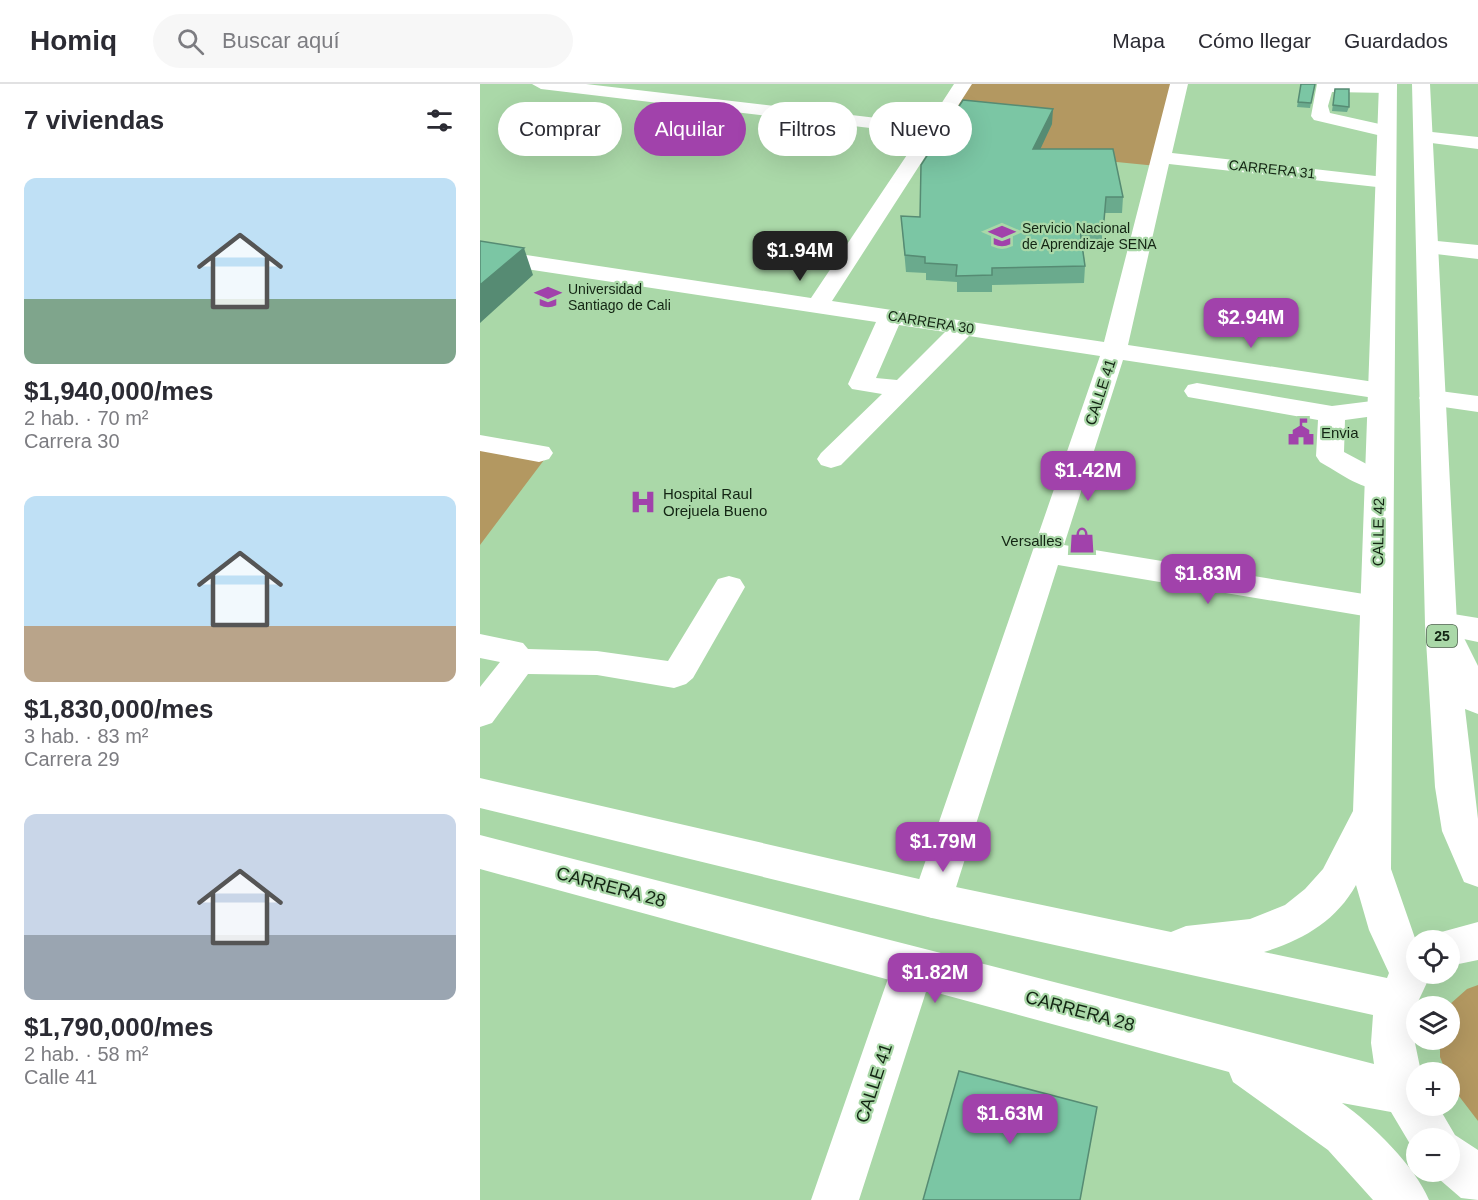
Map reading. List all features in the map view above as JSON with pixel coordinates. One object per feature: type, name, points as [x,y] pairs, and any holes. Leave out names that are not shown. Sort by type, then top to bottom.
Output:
[{"type":"street","points":[[541,84],[869,123]]},
{"type":"street","points":[[688,101],[706,84]]},
{"type":"street","points":[[951,102],[963,84]]},
{"type":"street","name":"CALLE 41","points":[[932,900],[1114,350],[1159,157],[1179,84]]},
{"type":"street","name":"25","points":[[1421,84],[1441,624],[1454,787],[1461,831],[1478,870]]},
{"type":"street","points":[[1386,131],[1320,116],[1324,87],[1388,86]]},
{"type":"street","name":"CALLE 42","points":[[1388,86],[1371,869],[1406,978]]},
{"type":"street","points":[[1423,138],[1478,143]]},
{"type":"street","points":[[817,306],[915,156]]},
{"type":"street","name":"CARRERA 31","points":[[1159,157],[1386,182]]},
{"type":"street","points":[[1427,247],[1478,252]]},
{"type":"street","name":"CARRERA 30","points":[[480,255],[1114,350],[1381,399]]},
{"type":"street","points":[[891,316],[861,384],[903,389]]},
{"type":"street","points":[[831,459],[964,327]]},
{"type":"street","points":[[1197,391],[1332,414],[1381,399]]},
{"type":"street","points":[[1432,398],[1478,404]]},
{"type":"street","points":[[1332,414],[1330,456],[1379,482]]},
{"type":"street","points":[[480,443],[539,453]]},
{"type":"street","points":[[1047,553],[1376,608]]},
{"type":"street","points":[[480,646],[511,652],[519,661],[597,663],[674,675],[681,669],[729,587]]},
{"type":"street","points":[[1441,624],[1478,630]]},
{"type":"street","points":[[1441,624],[1478,701]]},
{"type":"street","points":[[480,713],[519,661]]},
{"type":"street","points":[[1150,947],[1239,940],[1279,929],[1312,911],[1337,885],[1354,855],[1373,792]]},
{"type":"street","points":[[480,793],[932,900],[1150,947],[1406,981]]},
{"type":"street","name":"CARRERA 28","points":[[480,852],[1359,1085],[1403,1091]]},
{"type":"street","points":[[1460,945],[1478,941]]},
{"type":"street","name":"CALLE 41","points":[[836,1200],[913,967]]},
{"type":"street","points":[[1406,984],[1391,1039],[1403,1091],[1427,1128]]},
{"type":"street","points":[[1208,1045],[1252,1067],[1345,1133],[1406,1200]]},
{"type":"street","points":[[1460,1165],[1478,1181]]},
{"type":"street","points":[[1453,1182],[1460,1200]]},
{"type":"shaded area","points":[[963,84],[1179,84],[1157,166],[972,148],[972,102],[951,102]]},
{"type":"shaded area","points":[[480,449],[544,460],[480,545]]},
{"type":"shaded area","points":[[1478,985],[1478,1121],[1460,1097],[1460,1062],[1442,1062],[1440,1057],[1440,1050],[1460,1050],[1459,996],[1467,989]]},
{"type":"building","points":[[1301,84],[1315,84],[1311,103],[1298,102]]},
{"type":"building","points":[[1335,89],[1349,89],[1349,107],[1333,105]]},
{"type":"building","points":[[963,100],[1053,109],[1033,149],[1113,149],[1123,197],[1106,197],[1103,232],[1080,231],[1085,266],[992,268],[992,275],[956,276],[957,265],[925,263],[925,257],[905,255],[901,216],[920,217],[921,165],[927,156],[972,156],[972,102],[962,102]]},
{"type":"building","points":[[480,241],[524,248],[480,285]]},
{"type":"building","points":[[959,1071],[1097,1107],[1080,1200],[923,1200]]},
{"type":"place","name":"Servicio Nacional de Aprendizaje SENA","points":[[1002,236]]},
{"type":"place","name":"Universidad Santiago de Cali","points":[[548,297]]},
{"type":"place","name":"Envia","points":[[1301,432]]},
{"type":"place","name":"Hospital Raul Orejuela Bueno","points":[[643,502]]},
{"type":"place","name":"Versalles","points":[[1082,540]]}]
